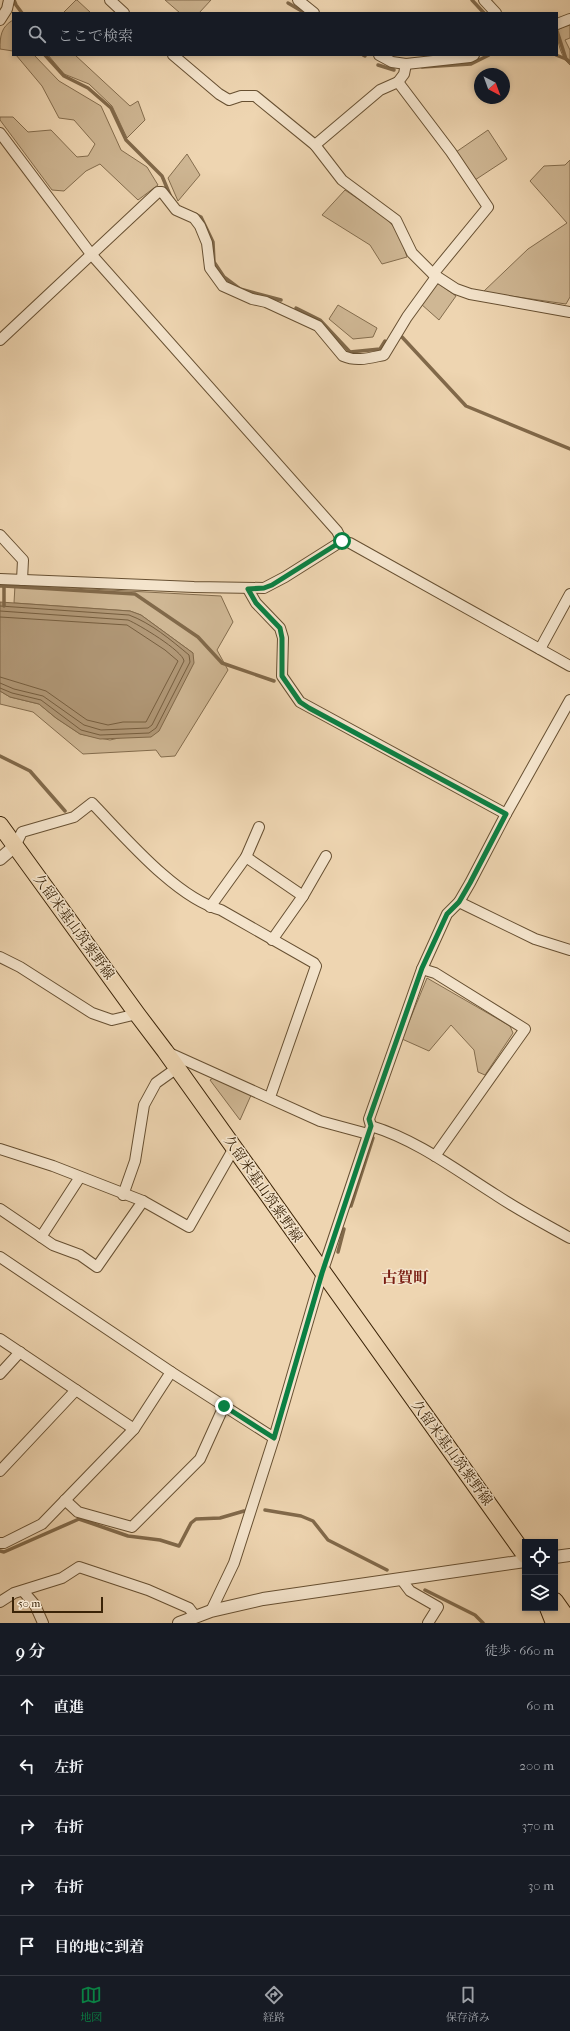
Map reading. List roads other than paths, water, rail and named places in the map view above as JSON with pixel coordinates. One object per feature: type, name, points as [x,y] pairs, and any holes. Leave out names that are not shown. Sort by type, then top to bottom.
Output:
[{"type":"main road","name":"久留米基山筑紫野線","points":[[0,824],[136,1014],[165,1051],[322,1273],[522,1551]]},
{"type":"main road","points":[[558,1605],[570,1622]]},
{"type":"main road","points":[[549,1611],[554,1623]]},
{"type":"street","points":[[0,20],[7,10],[9,0]]},
{"type":"street","points":[[110,0],[123,12]]},
{"type":"street","points":[[298,0],[313,12]]},
{"type":"street","points":[[484,0],[495,12]]},
{"type":"street","points":[[558,24],[570,19]]},
{"type":"street","points":[[174,56],[219,94],[229,100],[241,96],[255,96],[315,145],[342,180],[396,220],[412,253],[434,276],[456,289],[470,294],[570,312]]},
{"type":"street","points":[[381,56],[392,62],[406,64],[472,56]]},
{"type":"street","points":[[315,145],[380,90],[398,82],[404,74],[406,64]]},
{"type":"street","points":[[0,340],[158,192],[162,192],[176,210],[194,218],[200,226],[207,244],[210,268],[223,286],[245,296],[266,302],[318,326],[343,356],[356,360],[384,355],[434,276],[488,207],[451,152],[398,82]]},
{"type":"street","points":[[0,133],[91,254],[337,531],[342,541]]},
{"type":"street","points":[[0,534],[23,560],[22,580]]},
{"type":"street","points":[[0,579],[248,589],[264,588],[272,585],[342,541],[350,543],[570,666]]},
{"type":"street","points":[[248,589],[256,603],[280,628],[282,638],[282,676],[300,702],[506,814]]},
{"type":"street","points":[[540,649],[570,594]]},
{"type":"street","points":[[211,1611],[234,1563],[274,1438],[322,1273],[370,1130],[369,1119],[422,968],[447,914],[459,902],[570,700]]},
{"type":"street","points":[[0,859],[15,846],[22,832],[74,818],[92,803],[152,865],[167,878],[210,907],[221,910],[314,963],[316,966],[270,1097]]},
{"type":"street","points":[[210,907],[246,857],[259,827]]},
{"type":"street","points":[[272,940],[303,896],[326,856]]},
{"type":"street","points":[[246,857],[303,896]]},
{"type":"street","points":[[459,902],[535,939],[570,950]]},
{"type":"street","points":[[0,957],[20,967],[92,1012],[112,1020],[136,1014]]},
{"type":"street","points":[[422,968],[435,973],[525,1029],[434,1156]]},
{"type":"street","points":[[165,1051],[270,1097],[320,1121],[393,1133],[570,1238]]},
{"type":"street","points":[[123,1195],[135,1161],[144,1106],[156,1083],[177,1068]]},
{"type":"street","points":[[0,1149],[143,1201],[190,1227],[234,1148]]},
{"type":"street","points":[[41,1237],[80,1177]]},
{"type":"street","points":[[0,1209],[53,1245],[80,1255],[97,1267],[143,1201]]},
{"type":"street","points":[[2,1262],[274,1438]]},
{"type":"street","points":[[0,1339],[134,1429]]},
{"type":"street","points":[[0,1374],[20,1352]]},
{"type":"street","points":[[0,1543],[4,1543],[42,1524],[134,1429],[171,1372]]},
{"type":"street","points":[[0,1471],[76,1390]]},
{"type":"street","points":[[65,1500],[78,1512],[132,1527],[200,1459],[224,1406]]},
{"type":"street","points":[[558,1557],[570,1555]]},
{"type":"street","points":[[179,1623],[211,1611],[263,1599],[522,1561]]},
{"type":"street","points":[[0,1602],[14,1594],[62,1578],[79,1568],[148,1590],[189,1608],[195,1616]]},
{"type":"street","points":[[401,1579],[410,1591],[438,1607],[428,1623]]},
{"type":"street","points":[[23,1591],[35,1605],[43,1623]]},
{"type":"water","points":[[0,602],[130,611],[141,615],[193,653],[194,663],[159,731],[151,737],[100,739],[80,734],[56,718],[39,704],[10,697],[0,691]]},
{"type":"waterway","points":[[14,0],[21,12]]},
{"type":"waterway","points":[[472,0],[483,12]]},
{"type":"waterway","points":[[288,3],[303,12]]},
{"type":"waterway","points":[[558,34],[566,59],[570,62]]},
{"type":"waterway","points":[[46,56],[64,76],[88,88],[111,108],[126,140],[162,176],[170,195]]},
{"type":"waterway","points":[[422,67],[471,64],[487,56]]},
{"type":"waterway","points":[[558,56],[566,59]]},
{"type":"waterway","points":[[378,65],[394,70]]},
{"type":"waterway","points":[[195,214],[201,217],[213,242],[214,262],[224,277],[240,289],[281,300]]},
{"type":"waterway","points":[[296,308],[320,320],[350,352],[380,349],[385,341]]},
{"type":"waterway","points":[[402,337],[466,406],[570,449]]},
{"type":"waterway","points":[[0,586],[4,586],[4,606]]},
{"type":"waterway","points":[[4,586],[135,594],[198,637],[222,663],[274,681]]},
{"type":"waterway","points":[[0,756],[30,771],[65,811]]},
{"type":"waterway","points":[[351,1206],[373,1138]]},
{"type":"waterway","points":[[338,1252],[344,1229]]},
{"type":"waterway","points":[[265,1510],[301,1516],[313,1521],[328,1540],[387,1570]]},
{"type":"waterway","points":[[0,1551],[4,1552],[79,1519],[128,1536],[160,1540],[179,1546],[191,1523],[196,1519],[220,1518],[244,1511]]},
{"type":"waterway","points":[[425,1590],[475,1615],[483,1623]]},
{"type":"district","name":"古賀町","points":[[405,1277]]}]
